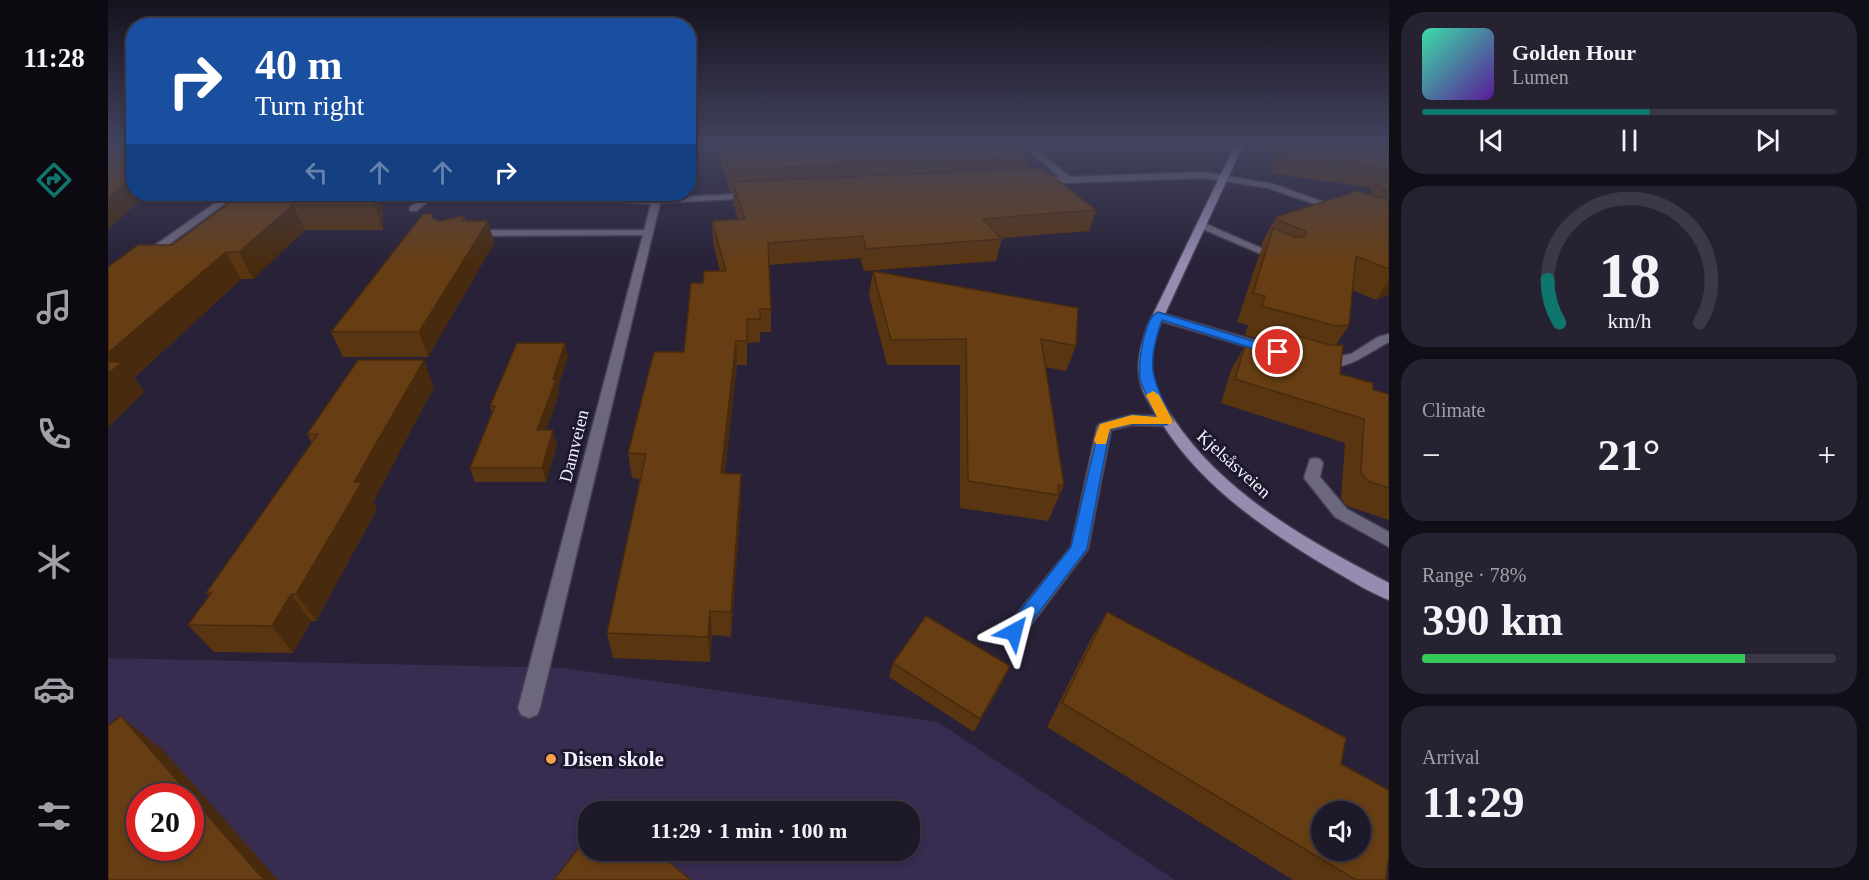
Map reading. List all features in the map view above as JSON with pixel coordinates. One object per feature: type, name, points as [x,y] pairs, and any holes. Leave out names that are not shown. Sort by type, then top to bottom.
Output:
[{"type":"street","name":"Kjelsåsveien","points":[[1221,184],[1158,316],[1147,344],[1146,378],[1166,421],[1191,453],[1252,507],[1341,567],[1389,592]]},
{"type":"street","points":[[1260,184],[1347,212]]},
{"type":"street","points":[[696,197],[761,196]]},
{"type":"street","points":[[137,263],[223,201]]},
{"type":"street","points":[[413,209],[424,201]]},
{"type":"street","name":"Damveien","points":[[529,708],[655,201]]},
{"type":"street","points":[[1201,225],[1284,260]]},
{"type":"street","points":[[462,235],[646,233]]},
{"type":"street","points":[[1158,316],[1309,361],[1336,363],[1362,354],[1384,338],[1389,338]]},
{"type":"street","points":[[1014,632],[1079,549],[1104,427],[1132,420],[1166,421]]},
{"type":"street","points":[[1315,463],[1312,478],[1341,513],[1389,540]]},
{"type":"shaded area","name":"Disen skole","points":[[108,658],[564,668],[938,722],[1175,880],[108,880]]},
{"type":"building","points":[[108,184],[126,184],[126,184],[108,198]]},
{"type":"building","points":[[734,184],[1063,184],[1096,210],[983,219],[1002,239],[866,249],[863,236],[768,243],[771,309],[760,309],[760,319],[747,319],[747,341],[736,341],[721,473],[741,474],[731,612],[710,611],[708,637],[607,633],[646,454],[628,453],[654,352],[684,352],[691,283],[703,283],[704,271],[726,271],[712,221],[745,219]]},
{"type":"building","points":[[1389,184],[1389,190],[1374,185]]},
{"type":"building","points":[[1357,191],[1389,200],[1389,269],[1356,256],[1349,325],[1336,326],[1262,306],[1265,296],[1253,293],[1273,228],[1295,237],[1303,237],[1306,234],[1305,231],[1276,219],[1276,217]]},
{"type":"building","points":[[232,201],[374,201],[374,205],[293,205],[239,252],[226,252],[108,353],[108,267],[138,245],[172,245]]},
{"type":"building","points":[[423,214],[432,214],[432,218],[439,221],[464,216],[461,221],[488,221],[419,332],[331,332]]},
{"type":"building","points":[[873,271],[1078,308],[1076,346],[1041,339],[1064,485],[1058,485],[1059,495],[968,481],[966,339],[891,340]]},
{"type":"building","points":[[1278,330],[1330,345],[1343,345],[1340,374],[1373,383],[1373,390],[1389,394],[1389,488],[1368,481],[1361,473],[1364,419],[1235,379],[1245,346],[1274,355]]},
{"type":"building","points":[[517,343],[565,343],[553,379],[556,380],[537,430],[553,430],[542,468],[470,468],[495,406],[490,406]]},
{"type":"building","points":[[358,360],[424,360],[354,482],[362,482],[296,594],[291,594],[272,626],[188,625],[212,592],[206,593],[318,434],[307,434]]},
{"type":"building","points":[[108,362],[122,362],[108,374]]},
{"type":"building","points":[[1107,612],[1346,738],[1341,764],[1389,790],[1389,851],[1386,880],[1356,880],[1324,861],[1371,861],[1371,801],[1311,801],[1311,853],[1062,703]]},
{"type":"building","points":[[926,616],[1010,666],[980,719],[893,663]]},
{"type":"building","points":[[121,716],[179,783],[126,783],[126,861],[204,861],[204,811],[264,880],[108,880],[108,726]]},
{"type":"building","points":[[578,849],[578,861],[668,861],[691,880],[554,880]]},
{"type":"slow traffic","points":[[1101,440],[1104,427],[1132,420],[1166,421],[1153,395]]},
{"type":"place","name":"Disen skole","points":[[551,759]]},
{"type":"route","points":[[1014,632],[1079,549],[1104,427],[1132,420],[1166,421],[1146,378],[1147,344],[1158,316],[1278,352]]}]
